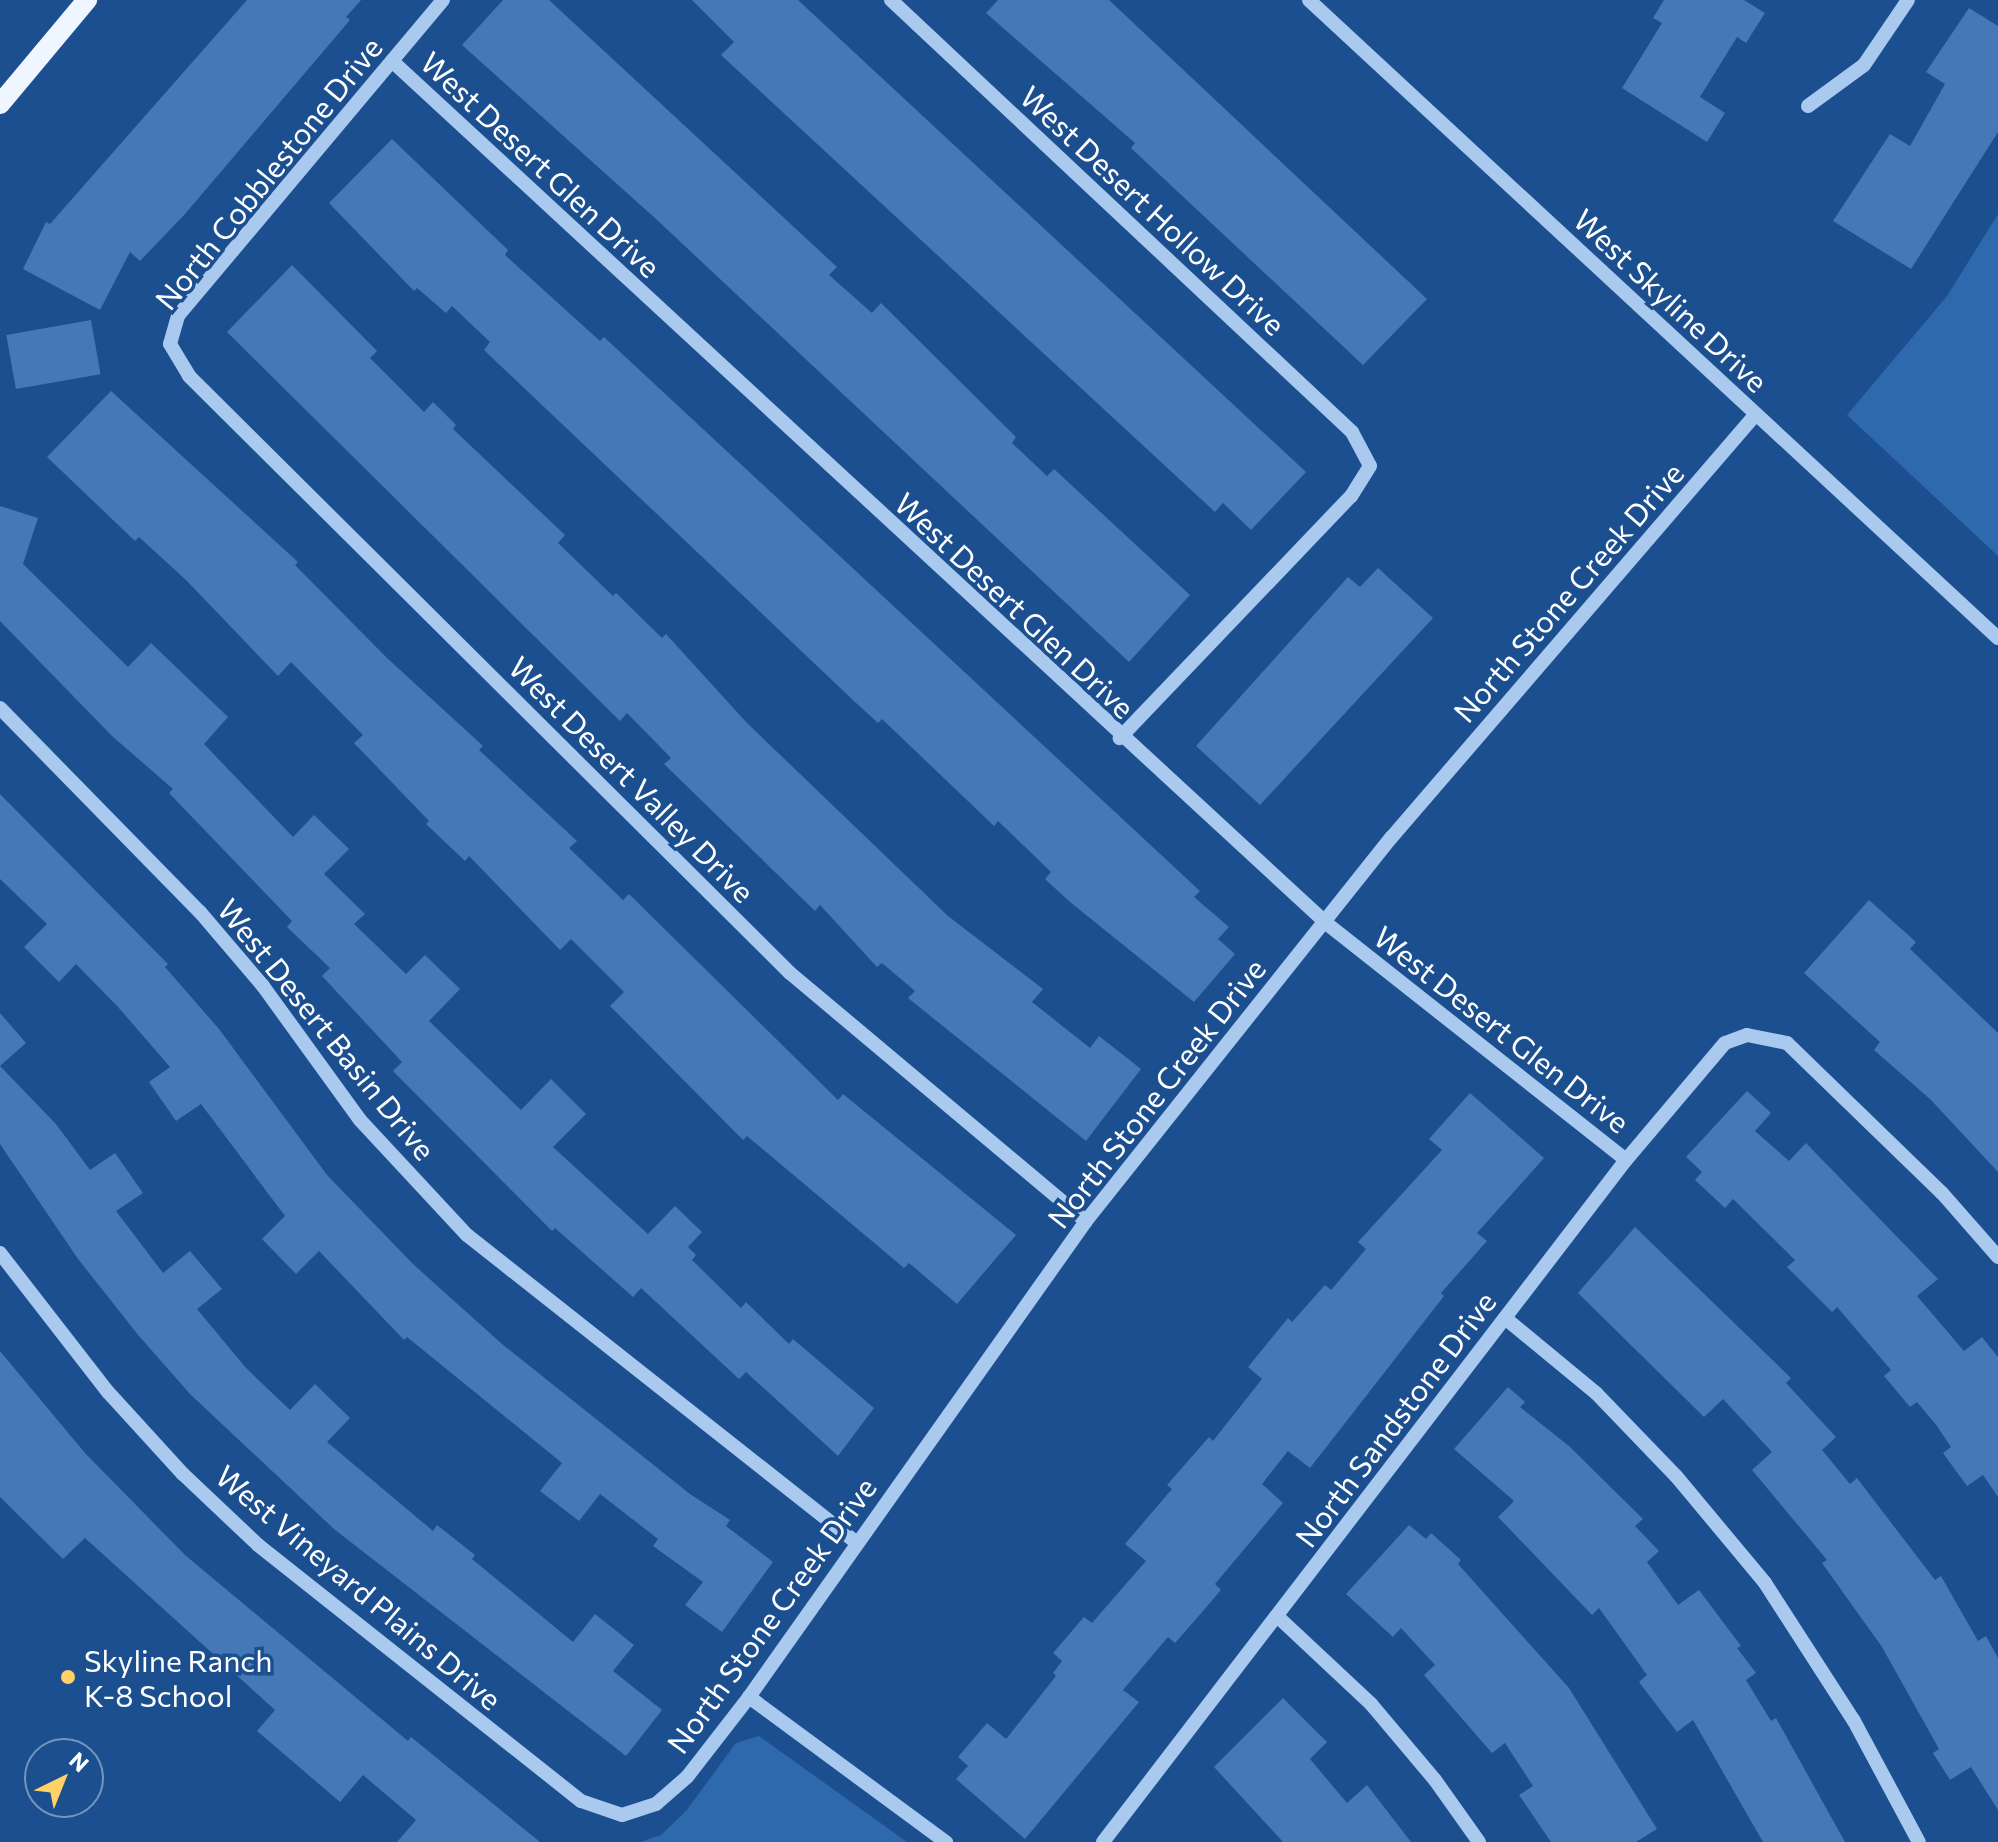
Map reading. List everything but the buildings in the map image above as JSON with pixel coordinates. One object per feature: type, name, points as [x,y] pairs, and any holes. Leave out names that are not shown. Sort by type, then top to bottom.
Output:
[{"type":"main road","points":[[0,104],[87,0]]},
{"type":"street","name":"North Cobblestone Drive","points":[[170,344],[178,316],[443,0]]},
{"type":"street","name":"West Desert Hollow Drive","points":[[891,0],[1352,432],[1370,466],[1351,496],[1120,738]]},
{"type":"street","name":"West Skyline Drive","points":[[1309,0],[1998,638]]},
{"type":"street","points":[[1808,106],[1864,65],[1908,0]]},
{"type":"street","name":"West Desert Glen Drive","points":[[392,61],[1120,738],[1326,923],[1626,1160]]},
{"type":"street","name":"West Desert Valley Drive","points":[[170,344],[200,387],[790,973],[1086,1221]]},
{"type":"street","name":"North Stone Creek Drive","points":[[622,1815],[656,1804],[687,1777],[749,1697],[1086,1221],[1411,815],[1756,414]]},
{"type":"street","name":"West Desert Basin Drive","points":[[0,708],[200,912],[263,986],[360,1120],[467,1235],[856,1542]]},
{"type":"street","name":"North Sandstone Drive","points":[[1103,1842],[1626,1160],[1714,1051],[1737,1037],[1787,1043],[1942,1193],[1998,1257]]},
{"type":"street","name":"West Vineyard Plains Drive","points":[[0,1254],[108,1392],[183,1474],[258,1545],[581,1801],[622,1815]]},
{"type":"street","points":[[1505,1318],[1596,1393],[1676,1476],[1765,1583],[1854,1721],[1919,1842]]},
{"type":"street","points":[[1277,1616],[1371,1704],[1435,1780],[1479,1842]]},
{"type":"street","points":[[749,1697],[946,1842]]},
{"type":"shaded area","points":[[1998,214],[1998,556],[1847,415],[1947,296]]},
{"type":"shaded area","points":[[759,1736],[907,1842],[640,1842],[661,1835],[686,1811],[736,1743]]},
{"type":"place","name":"Skyline Ranch K-8 School","points":[[68,1677]]}]
